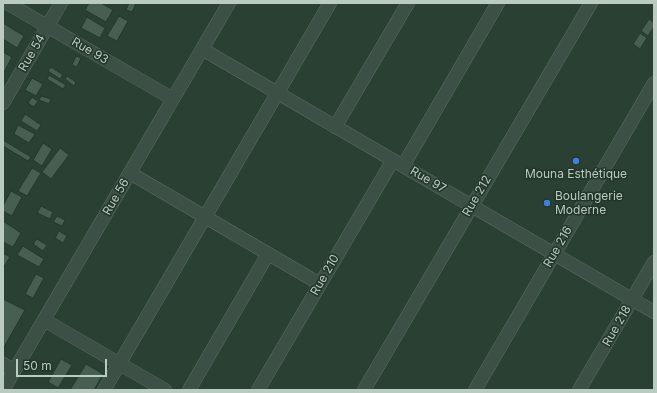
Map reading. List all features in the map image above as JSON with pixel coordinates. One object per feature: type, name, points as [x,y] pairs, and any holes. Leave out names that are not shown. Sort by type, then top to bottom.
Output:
[{"type":"street","name":"Rue 93","points":[[7,3],[173,99]]},
{"type":"street","name":"Rue 54","points":[[3,103],[62,3]]},
{"type":"street","name":"Rue 56","points":[[3,390],[9,367],[44,320],[229,3]]},
{"type":"street","points":[[104,390],[330,3]]},
{"type":"street","points":[[335,127],[408,3]]},
{"type":"street","name":"Rue 210","points":[[258,390],[320,284],[498,3]]},
{"type":"street","name":"Rue 212","points":[[364,390],[591,3]]},
{"type":"street","name":"Rue 97","points":[[202,49],[654,312]]},
{"type":"street","name":"Rue 216","points":[[475,390],[654,83]]},
{"type":"street","points":[[130,173],[320,284]]},
{"type":"street","points":[[189,390],[268,254]]},
{"type":"street","name":"Rue 218","points":[[579,390],[654,262]]},
{"type":"street","points":[[44,320],[165,390]]},
{"type":"building","points":[[89,3],[101,3],[113,10],[106,22],[85,10]]},
{"type":"building","points":[[129,3],[136,3],[132,12],[126,10]]},
{"type":"building","points":[[119,16],[128,21],[117,41],[107,36]]},
{"type":"building","points":[[87,17],[105,28],[100,38],[81,28]]},
{"type":"building","points":[[649,19],[654,23],[654,27],[648,36],[641,31]]},
{"type":"building","points":[[3,23],[24,36],[17,48],[3,39]]},
{"type":"building","points":[[640,33],[647,38],[640,49],[633,44]]},
{"type":"building","points":[[3,52],[12,57],[4,72],[3,71]]},
{"type":"building","points":[[76,56],[81,58],[77,67],[72,65]]},
{"type":"building","points":[[51,67],[63,75],[60,79],[48,71]]},
{"type":"building","points":[[49,75],[66,85],[63,89],[47,79]]},
{"type":"building","points":[[67,76],[76,82],[74,86],[65,79]]},
{"type":"building","points":[[32,78],[43,84],[36,96],[25,90]]},
{"type":"building","points":[[41,96],[51,99],[49,104],[39,100]]},
{"type":"building","points":[[32,97],[38,101],[34,107],[28,103]]},
{"type":"building","points":[[25,114],[41,125],[37,131],[21,121]]},
{"type":"building","points":[[18,125],[35,134],[29,143],[14,134]]},
{"type":"building","points":[[3,140],[31,157],[28,161],[3,146]]},
{"type":"building","points":[[43,143],[52,149],[42,166],[33,160]]},
{"type":"building","points":[[60,148],[69,155],[51,179],[42,172]]},
{"type":"building","points":[[32,168],[41,173],[27,196],[18,191]]},
{"type":"building","points":[[11,191],[22,197],[12,216],[3,211],[3,206]]},
{"type":"building","points":[[41,206],[53,212],[50,219],[37,213]]},
{"type":"building","points":[[57,216],[65,220],[62,226],[53,222]]},
{"type":"building","points":[[3,221],[21,233],[13,247],[3,242]]},
{"type":"building","points":[[59,231],[67,236],[63,243],[55,238]]},
{"type":"building","points":[[37,239],[47,245],[43,251],[33,244]]},
{"type":"building","points":[[23,246],[44,259],[39,267],[17,255]]},
{"type":"building","points":[[3,253],[10,257],[3,268]]},
{"type":"building","points":[[36,274],[44,278],[33,298],[25,294]]},
{"type":"building","points":[[3,299],[25,310],[3,349]]},
{"type":"building","points":[[61,359],[72,365],[58,388],[48,382]]},
{"type":"building","points":[[86,364],[103,374],[94,390],[70,390]]},
{"type":"place","name":"Mouna Esthétique","points":[[576,161]]},
{"type":"place","name":"Boulangerie Moderne","points":[[547,203]]}]
